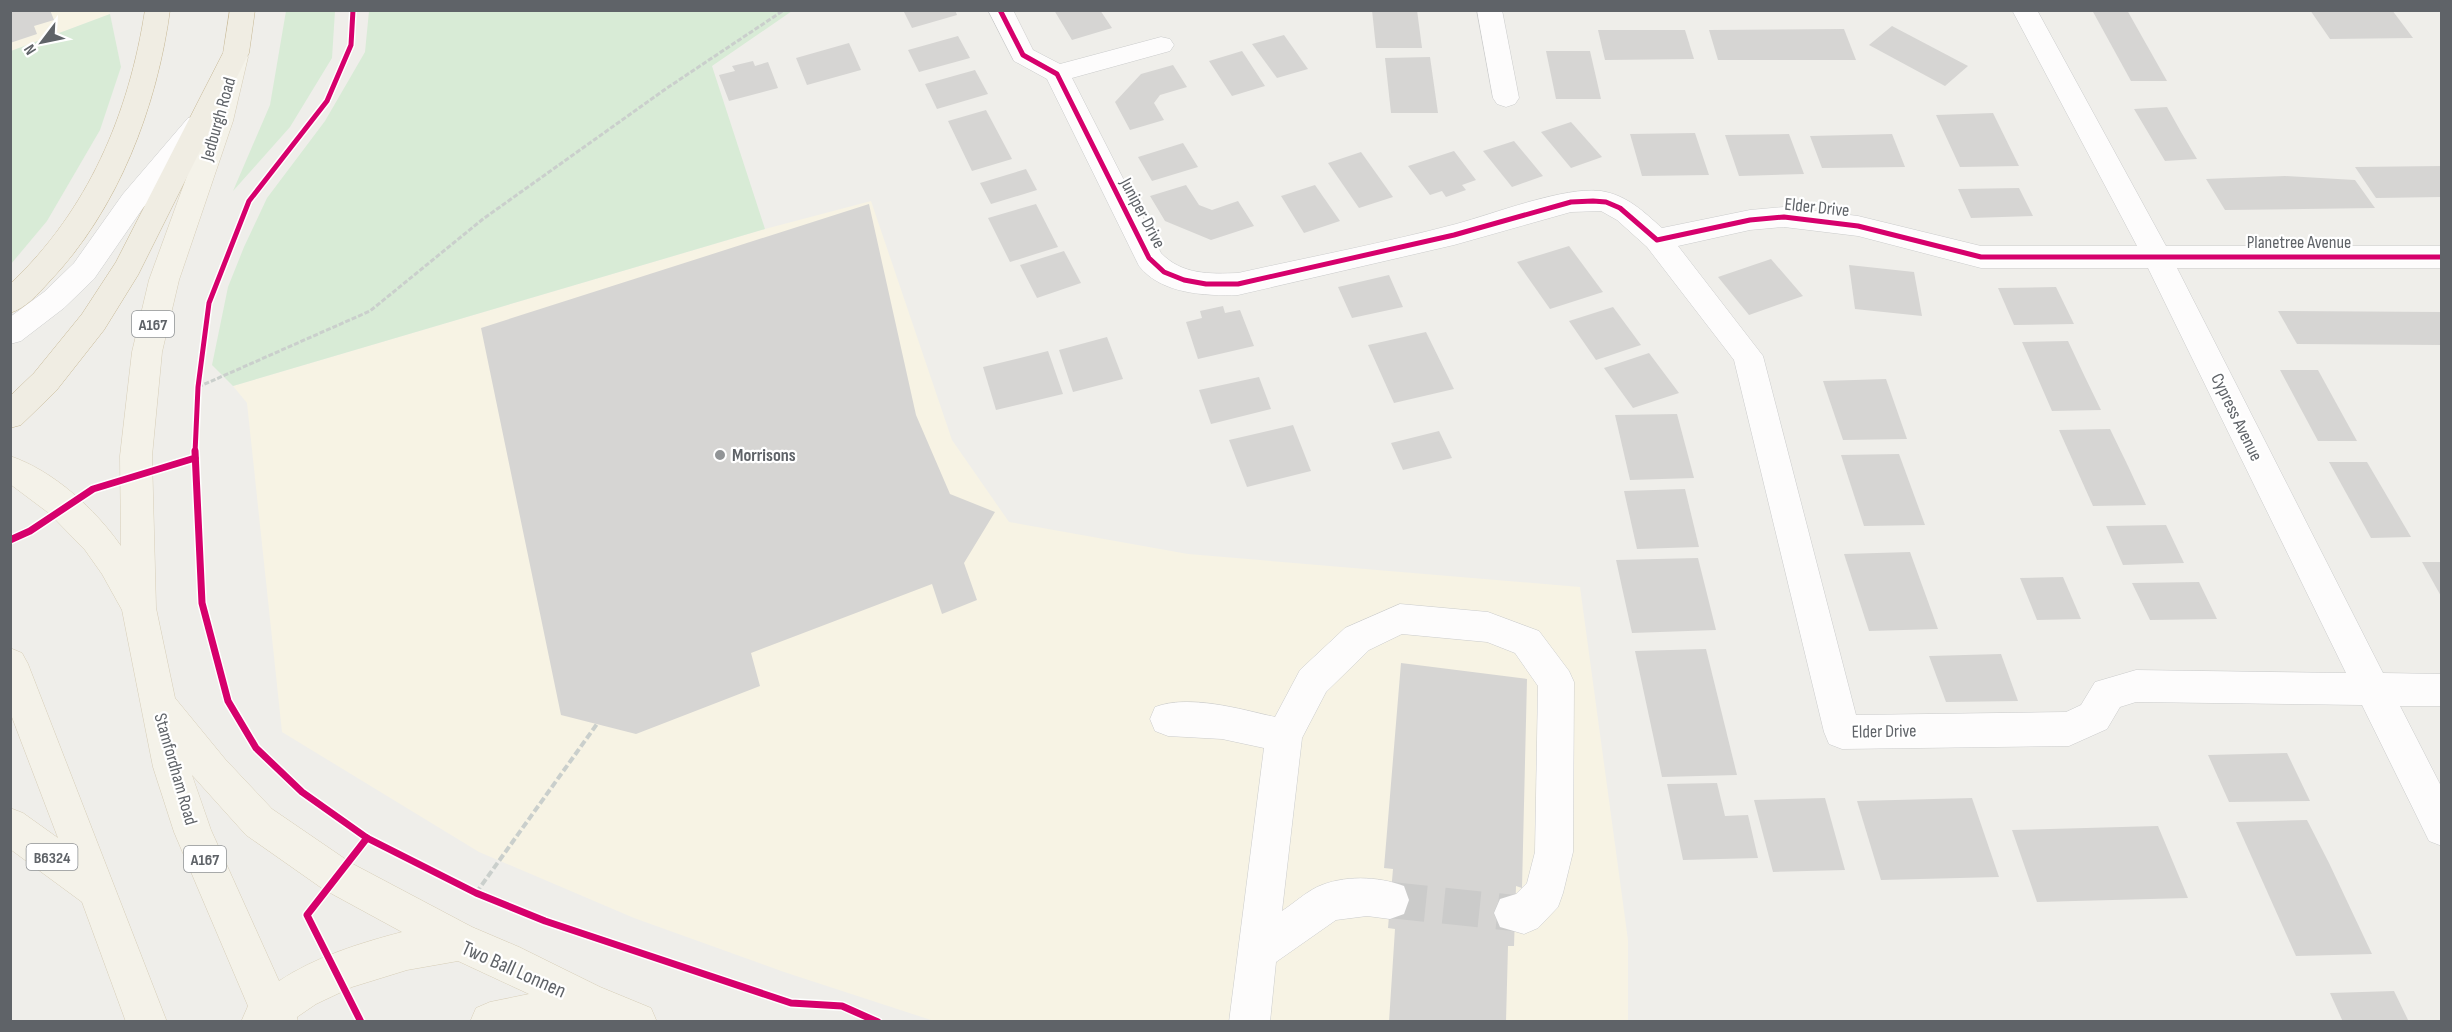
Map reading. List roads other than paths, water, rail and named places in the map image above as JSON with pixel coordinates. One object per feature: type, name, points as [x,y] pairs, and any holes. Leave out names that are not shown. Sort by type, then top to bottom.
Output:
[{"type":"highway","points":[[10,302],[48,263],[88,207],[121,148],[143,90],[158,10]]},
{"type":"highway","name":"A167","points":[[236,52],[243,10]]},
{"type":"highway","name":"Jedburgh Road","points":[[10,416],[45,382],[93,322],[128,267],[236,52]]},
{"type":"main road","name":"Jedburgh Road","points":[[139,608],[136,456],[147,352],[164,280],[220,121],[236,52]]},
{"type":"main road","points":[[10,469],[23,474],[42,488],[105,549],[139,608]]},
{"type":"main road","name":"Stamfordham Road","points":[[139,608],[171,767],[193,832],[270,1018]]},
{"type":"main road","points":[[10,664],[147,1022]]},
{"type":"main road","points":[[157,702],[212,771],[259,822],[337,876],[458,941]]},
{"type":"main road","name":"B6324","points":[[10,826],[94,888]]},
{"type":"main road","name":"Two Ball Lonnen","points":[[270,1018],[305,988],[372,959],[416,947],[458,941],[506,961],[589,1003],[637,1022]]},
{"type":"main road","name":"Two Ball Lonnen","points":[[490,1022],[589,1003]]},
{"type":"street","points":[[1000,10],[1023,55],[1057,74],[1161,45]]},
{"type":"street","points":[[1489,10],[1506,98]]},
{"type":"street","name":"Cypress Avenue","points":[[2024,10],[2157,256],[2442,828]]},
{"type":"street","name":"Juniper Drive","points":[[1057,74],[1141,245],[1155,265],[1173,276],[1205,285],[1238,284],[1454,235]]},
{"type":"street","points":[[10,333],[54,300],[84,271],[133,201],[201,120]]},
{"type":"street","name":"Elder Drive","points":[[1454,235],[1571,202],[1604,202],[1628,213],[1657,240],[1748,356],[1842,732],[2069,729],[2094,717],[2108,694],[2136,686],[2372,690]]},
{"type":"street","name":"Elder Drive","points":[[1657,240],[1750,220],[1784,217],[1858,226],[1981,257],[2157,256]]},
{"type":"street","name":"Planetree Avenue","points":[[2157,256],[2442,257]]},
{"type":"street","points":[[1249,1022],[1284,736],[1313,681],[1357,639],[1400,619],[1488,627],[1527,642],[1556,682],[1554,852],[1544,893],[1524,914],[1514,913]]},
{"type":"street","points":[[2372,690],[2442,690]]},
{"type":"street","points":[[1168,719],[1222,722],[1284,736]]},
{"type":"street","points":[[1259,950],[1329,902],[1366,897],[1390,900]]},
{"type":"tunnel","points":[[1390,900],[1514,913]]},
{"type":"place","name":"Morrisons","points":[[720,455]]}]
